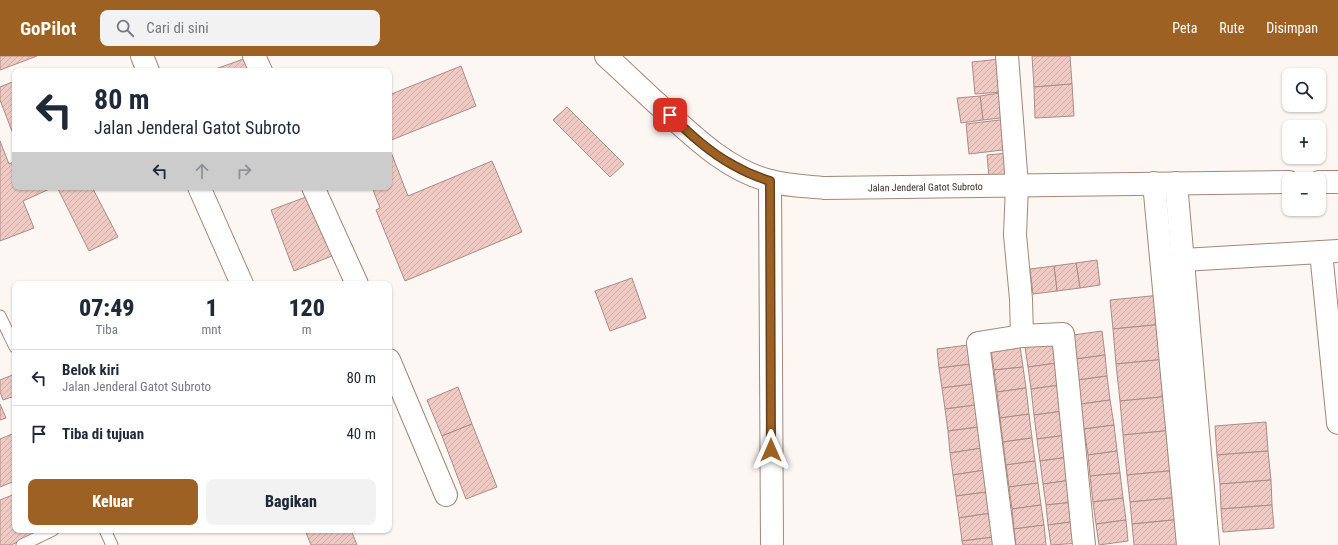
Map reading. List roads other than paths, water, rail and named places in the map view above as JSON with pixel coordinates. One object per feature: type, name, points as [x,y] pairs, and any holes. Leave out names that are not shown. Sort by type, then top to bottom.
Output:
[{"type":"street","points":[[142,56],[147,68]]},
{"type":"street","points":[[254,56],[260,68]]},
{"type":"street","name":"Jalan Jenderal Gatot Subroto","points":[[606,56],[691,135],[732,165],[770,181],[795,185],[1016,206],[1154,183],[1282,182]]},
{"type":"street","points":[[1007,56],[1016,206],[1015,235],[1021,299],[1022,336]]},
{"type":"street","points":[[770,181],[772,545]]},
{"type":"street","points":[[1326,182],[1338,182]]},
{"type":"street","points":[[1154,183],[1188,545]]},
{"type":"street","points":[[1176,183],[1208,545]]},
{"type":"street","points":[[202,190],[241,281]]},
{"type":"street","points":[[314,190],[356,281]]},
{"type":"street","points":[[1182,249],[1329,251],[1338,424]]},
{"type":"street","points":[[1004,545],[978,343],[1022,336],[1063,334],[1084,545]]},
{"type":"street","points":[[392,367],[446,496]]},
{"type":"lane","points":[[0,316],[12,341]]},
{"type":"lane","points":[[22,545],[47,533]]},
{"type":"lane","points":[[106,533],[112,545]]}]
